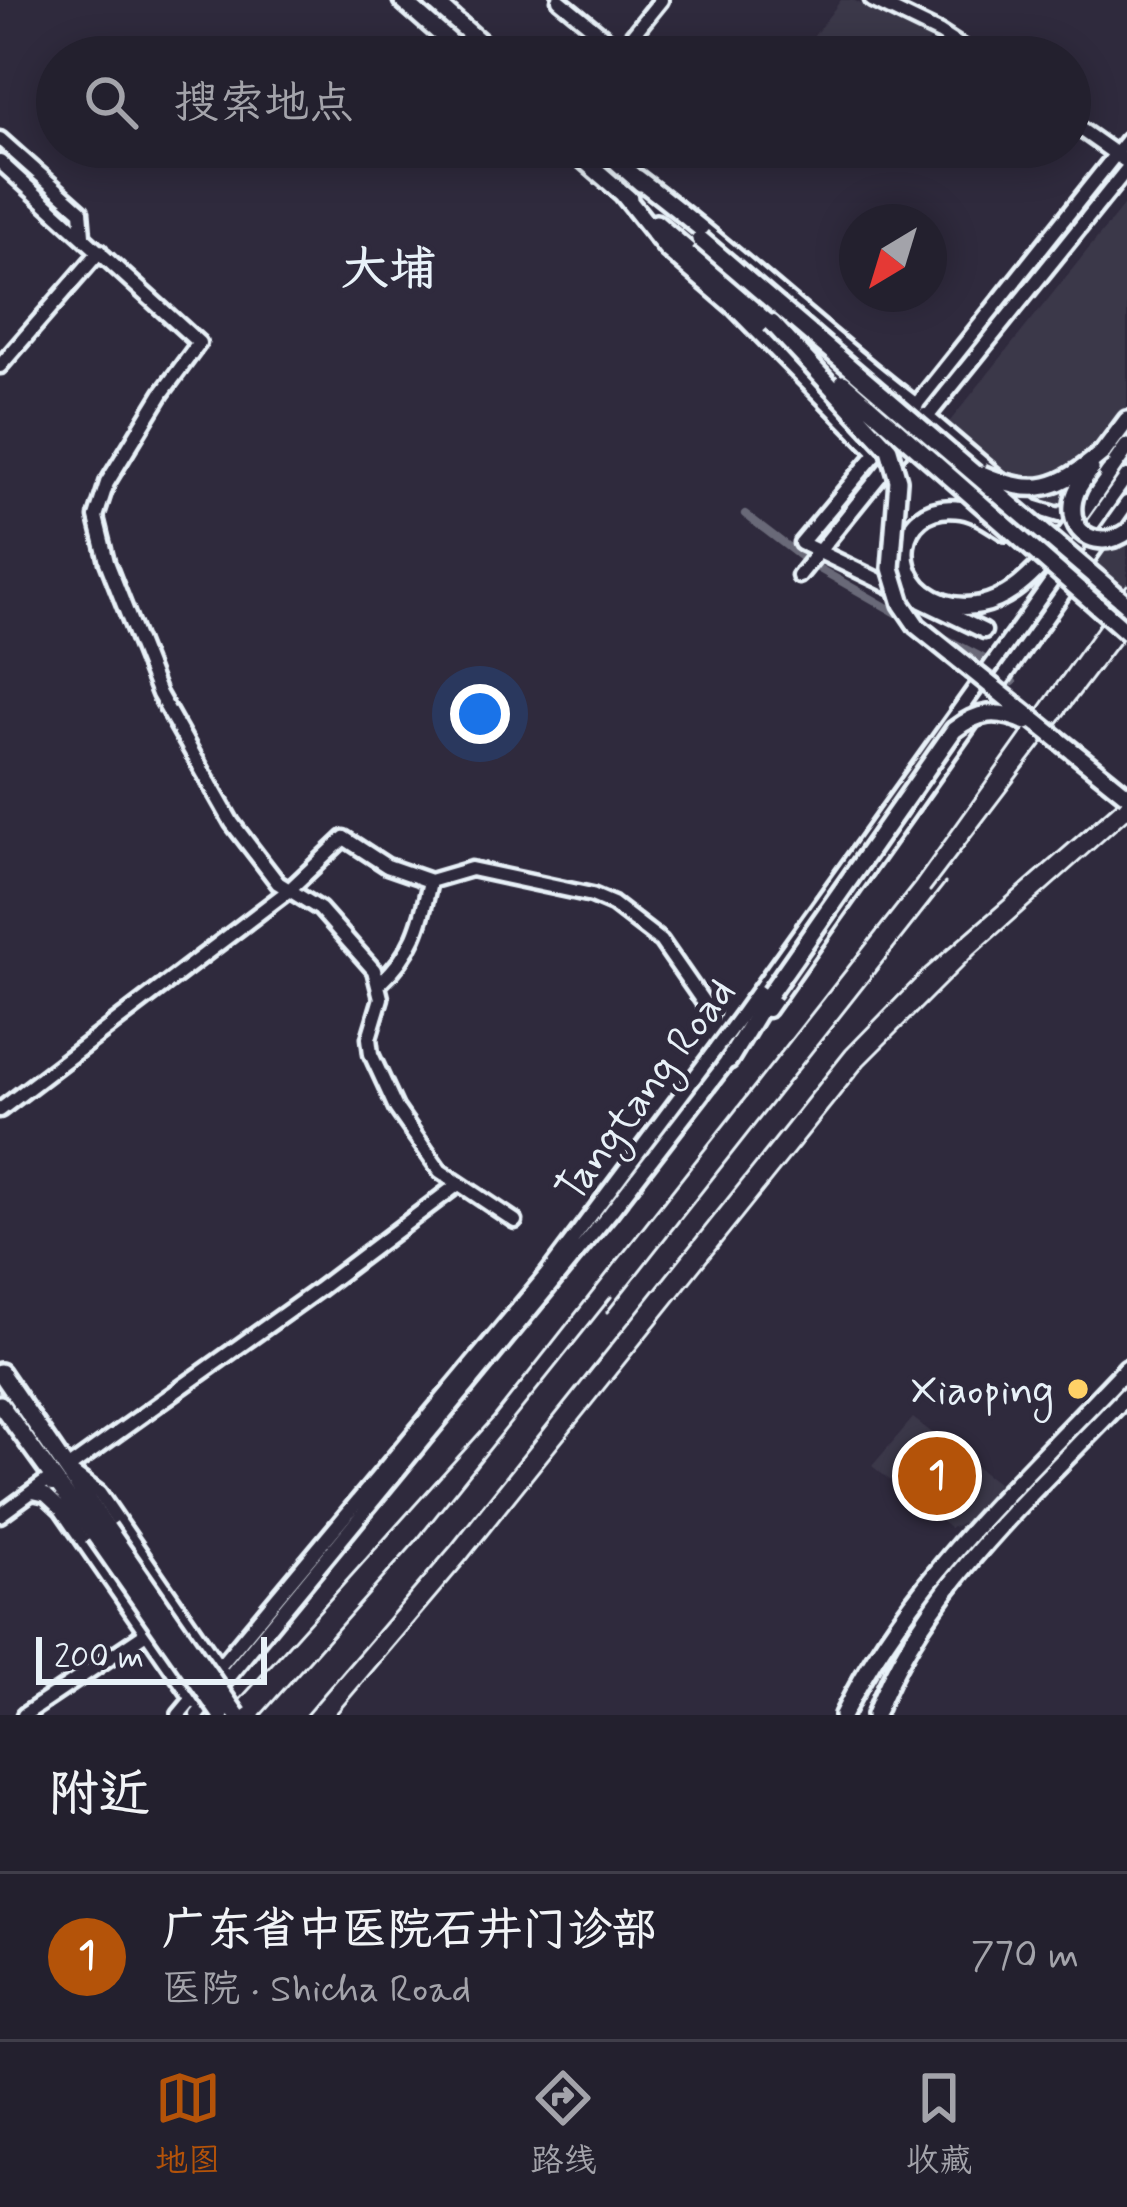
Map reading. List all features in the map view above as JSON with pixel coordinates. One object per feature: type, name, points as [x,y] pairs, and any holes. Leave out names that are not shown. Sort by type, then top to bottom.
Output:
[{"type":"main road","points":[[402,0],[443,36]]},
{"type":"main road","points":[[432,0],[473,36]]},
{"type":"main road","points":[[593,168],[944,448],[1127,604]]},
{"type":"main road","points":[[625,168],[922,412]]},
{"type":"main road","points":[[637,178],[694,245],[890,448],[898,480],[891,568],[902,604],[930,640],[1127,795]]},
{"type":"main road","points":[[623,194],[667,249],[764,335],[878,452]]},
{"type":"main road","points":[[772,323],[1127,632]]},
{"type":"main road","points":[[1127,420],[1073,499],[1076,524],[1095,540],[1116,539],[1127,532]]},
{"type":"main road","points":[[1036,552],[979,514],[951,508],[922,519],[905,542],[907,572],[921,591],[954,606],[981,605],[1035,573],[1127,442]]},
{"type":"main road","points":[[944,448],[995,480],[1042,488],[1070,479],[1103,452]]},
{"type":"main road","points":[[729,1060],[770,992],[954,730],[975,716],[993,712],[1014,716],[1053,738]]},
{"type":"main road","points":[[843,1715],[873,1658],[916,1598],[1127,1370]]},
{"type":"main road","points":[[0,1372],[59,1473]]},
{"type":"main road","points":[[875,1715],[895,1667],[938,1599],[1127,1395]]},
{"type":"main road","points":[[0,1404],[59,1473],[237,1715]]},
{"type":"main road","points":[[101,1531],[221,1715]]},
{"type":"street","points":[[559,0],[598,36]]},
{"type":"street","points":[[632,36],[661,0]]},
{"type":"street","points":[[872,0],[945,36]]},
{"type":"street","points":[[1091,138],[1124,162]]},
{"type":"street","points":[[0,139],[81,211],[82,235]]},
{"type":"street","points":[[799,576],[855,508],[922,412],[1124,162],[1127,140]]},
{"type":"street","points":[[0,163],[199,343],[107,483],[97,529],[159,694],[232,824],[266,870],[288,891],[320,909],[348,937],[380,983],[381,998],[369,1038],[376,1071],[405,1123],[440,1171],[515,1221]]},
{"type":"street","points":[[0,366],[100,251]]},
{"type":"street","points":[[922,412],[878,452],[800,542],[984,631]]},
{"type":"street","points":[[922,412],[1043,512],[1067,514],[1085,495]]},
{"type":"street","points":[[1018,586],[1127,442]]},
{"type":"street","points":[[1048,586],[1059,560],[1127,462]]},
{"type":"street","name":"Tangtang Road","points":[[223,1673],[610,1213],[729,1060],[991,679],[1003,650],[1127,476]]},
{"type":"street","points":[[841,496],[855,508]]},
{"type":"street","name":"Tangtang Road","points":[[179,1715],[197,1708],[545,1275],[991,679],[1015,660],[1127,503]]},
{"type":"street","points":[[0,1110],[288,891],[344,838],[387,866],[430,881],[471,869],[592,895],[613,904],[661,941],[711,1013]]},
{"type":"street","points":[[380,983],[419,934],[430,881]]},
{"type":"street","points":[[0,1515],[458,1185]]},
{"type":"street","points":[[59,1473],[98,1492],[223,1673]]},
{"type":"street","points":[[59,1473],[61,1509]]},
{"type":"street","points":[[33,1492],[46,1495],[61,1509],[197,1708]]},
{"type":"street","points":[[156,1650],[193,1626]]},
{"type":"street","points":[[24,1715],[146,1633]]},
{"type":"shaded area","points":[[841,0],[853,0],[928,36],[814,36]]},
{"type":"shaded area","points":[[1127,201],[1127,652],[1099,611],[938,436]]},
{"type":"shaded area","points":[[913,1418],[1002,1487],[966,1522],[950,1528],[872,1466]]},
{"type":"waterway","points":[[745,514],[809,563],[909,620]]},
{"type":"waterway","points":[[933,632],[985,659],[1013,682]]},
{"type":"railway","points":[[226,1715],[494,1417],[916,881],[1127,585]]},
{"type":"railway","points":[[930,891],[1127,632]]},
{"type":"railway","points":[[306,1715],[450,1547],[846,1050],[925,969],[1127,793]]},
{"type":"railway","points":[[335,1715],[466,1561],[864,1065],[976,953],[1127,819]]},
{"type":"railway","points":[[607,1312],[945,883]]},
{"type":"railway","points":[[261,1715],[416,1541],[611,1297]]},
{"type":"place","name":"Xiaoping","points":[[1078,1389]]},
{"type":"place","name":"广东省中医院石井门诊部","points":[[937,1476]]},
{"type":"district","name":"大埔","points":[[389,267]]}]
